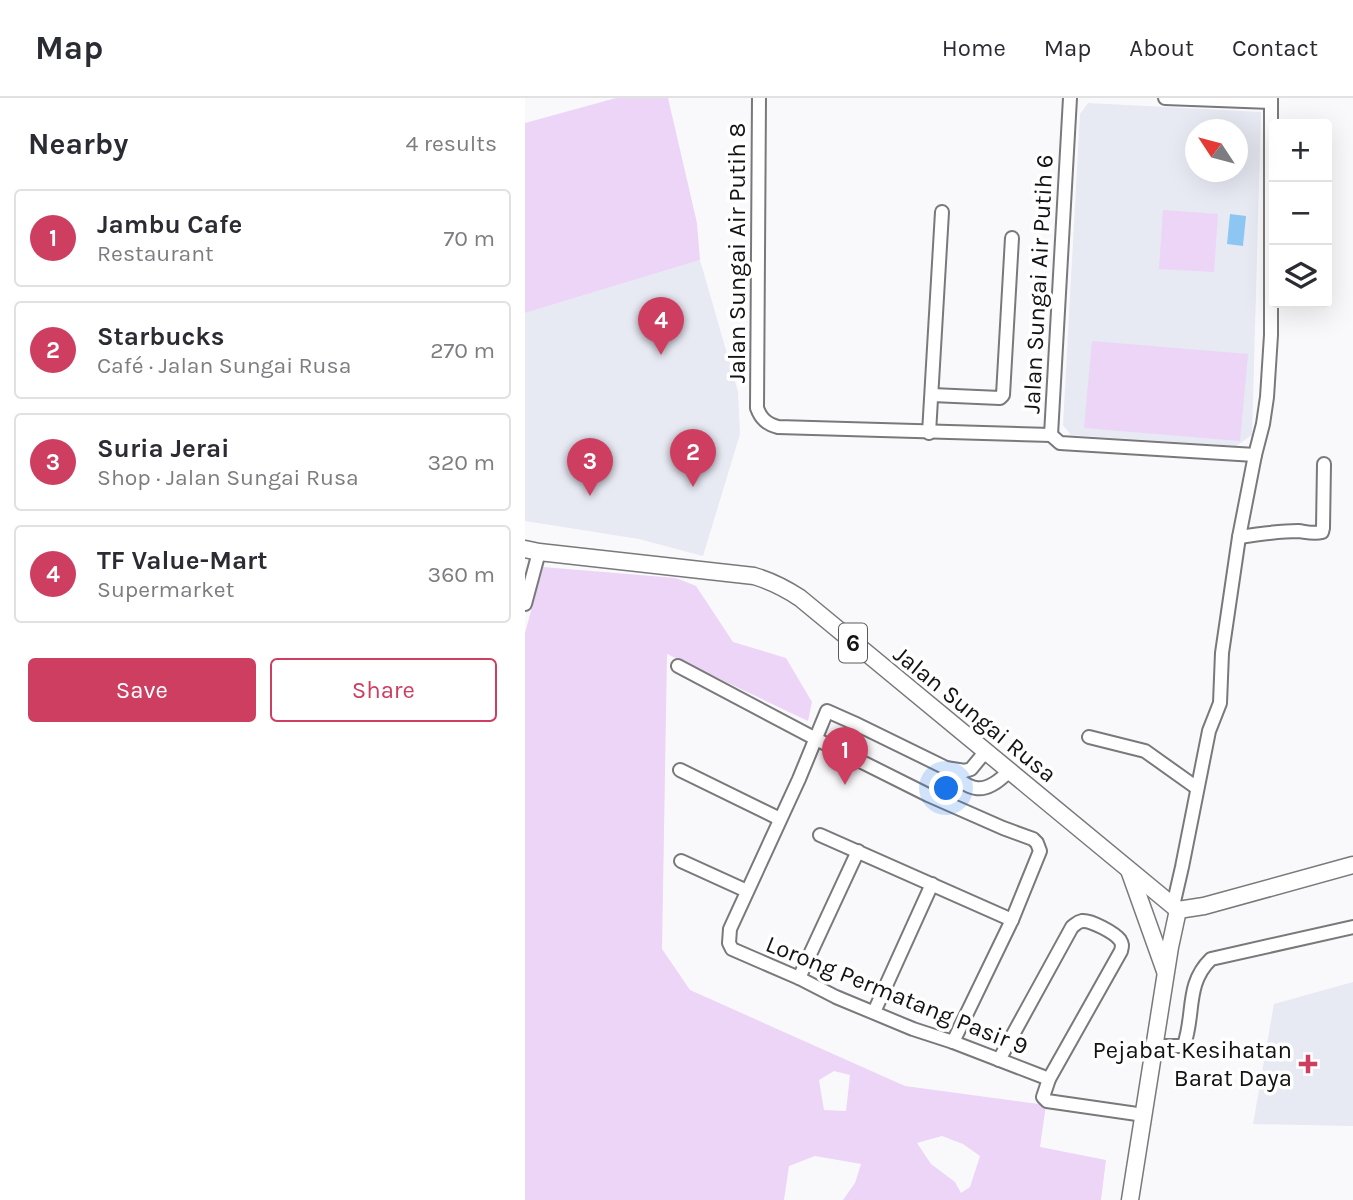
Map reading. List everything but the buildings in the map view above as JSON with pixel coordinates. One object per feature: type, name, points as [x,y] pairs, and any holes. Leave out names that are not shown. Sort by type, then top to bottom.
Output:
[{"type":"main road","name":"Jalan Sungai Rusa","points":[[532,550],[754,576],[785,588],[1175,908]]},
{"type":"main road","points":[[1130,1200],[1175,908],[1204,906],[1353,866]]},
{"type":"main road","points":[[1129,869],[1166,974]]},
{"type":"main road","points":[[1170,947],[1191,918],[1204,906]]},
{"type":"street","name":"Jalan Sungai Air Putih 8","points":[[759,98],[757,408],[760,416],[764,421],[778,427],[929,433]]},
{"type":"street","name":"Jalan Sungai Air Putih 6","points":[[1070,98],[1051,435],[1060,443],[1255,455]]},
{"type":"street","points":[[1165,98],[1271,100],[1271,335],[1267,397],[1239,537],[1222,653],[1220,703],[1209,731],[1175,908]]},
{"type":"street","points":[[942,212],[929,433],[1051,435]]},
{"type":"street","points":[[932,395],[1000,398],[1003,395],[1012,238]]},
{"type":"street","points":[[1239,537],[1278,532],[1322,531],[1324,464]]},
{"type":"street","points":[[525,604],[532,550]]},
{"type":"street","points":[[678,666],[928,795],[1037,843],[1040,851],[1012,920],[953,1042]]},
{"type":"street","points":[[681,862],[747,891],[827,711],[946,768],[972,788],[991,787],[1009,771]]},
{"type":"street","points":[[1089,737],[1145,751],[1197,788]]},
{"type":"street","points":[[946,768],[965,771],[971,769],[985,752]]},
{"type":"street","points":[[680,770],[780,819]]},
{"type":"street","points":[[820,835],[1012,920]]},
{"type":"street","points":[[799,978],[857,851]]},
{"type":"street","points":[[874,1012],[932,884]]},
{"type":"street","name":"Lorong Permatang Pasir 9","points":[[747,891],[730,929],[732,950],[925,1033],[1049,1079]]},
{"type":"street","points":[[999,1060],[1072,928],[1083,921],[1094,924],[1116,936],[1122,944],[1121,951],[1049,1079],[1043,1097],[1047,1101],[1144,1115]]},
{"type":"street","points":[[1155,1046],[1184,1045],[1195,979],[1211,960],[1353,927]]},
{"type":"shaded area","points":[[616,98],[668,98],[697,223],[700,260],[525,313],[525,123]]},
{"type":"shaded area","points":[[1088,103],[1261,112],[1252,435],[1236,446],[1071,435],[1063,425],[1080,114]]},
{"type":"shaded area","points":[[1163,210],[1218,214],[1214,272],[1159,269]]},
{"type":"shaded area","points":[[700,260],[738,392],[740,434],[703,556],[639,539],[525,521],[525,313]]},
{"type":"shaded area","points":[[1092,341],[1248,354],[1240,441],[1084,428]]},
{"type":"shaded area","points":[[543,567],[676,578],[696,586],[733,642],[786,658],[812,702],[808,721],[667,654],[662,949],[690,990],[905,1086],[1046,1105],[1040,1147],[1106,1160],[1101,1200],[843,1200],[855,1183],[861,1164],[815,1156],[789,1166],[784,1200],[525,1200],[525,633]],"holes":[[[834,1071],[850,1075],[846,1111],[824,1110],[819,1080]],[[942,1136],[963,1144],[980,1156],[970,1187],[961,1193],[955,1182],[931,1164],[917,1143]]]},
{"type":"shaded area","name":"Pejabat Kesihatan Barat Daya","points":[[1353,982],[1353,1126],[1253,1124],[1274,1004]]},
{"type":"water","points":[[1230,214],[1246,216],[1243,246],[1227,244]]},
{"type":"place","name":"TF Value-Mart","points":[[661,355]]},
{"type":"place","name":"Starbucks","points":[[693,487]]},
{"type":"place","name":"Suria Jerai","points":[[590,496]]},
{"type":"place","name":"Jambu Cafe","points":[[845,785]]},
{"type":"place","name":"Pejabat Kesihatan Barat Daya","points":[[1308,1064]]}]
